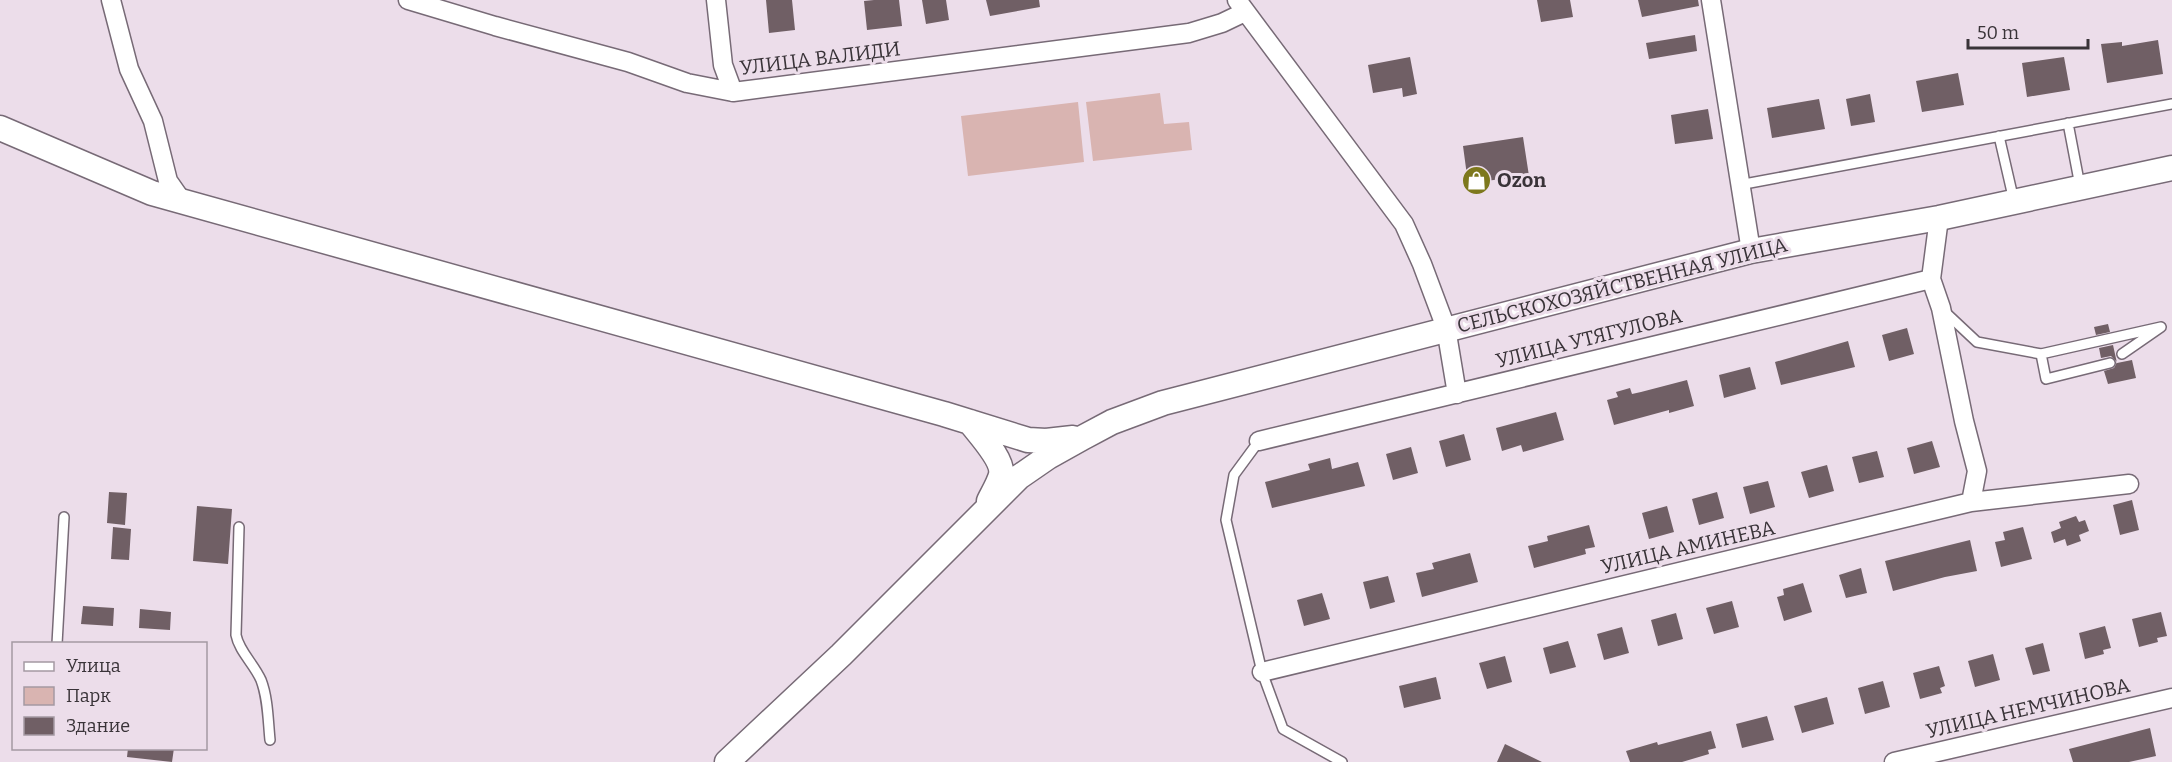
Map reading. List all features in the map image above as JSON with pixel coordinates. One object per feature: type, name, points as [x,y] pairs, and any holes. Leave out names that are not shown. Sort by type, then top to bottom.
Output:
[{"type":"main road","points":[[0,128],[152,194],[944,414],[1028,440],[1082,438]]},
{"type":"main road","name":"СЕЛЬСКОХОЗЯЙСТВЕННАЯ УЛИЦА","points":[[728,762],[841,655],[1019,477],[1048,457],[1112,422],[1163,403],[1751,251],[1939,218],[2172,168]]},
{"type":"main road","points":[[970,423],[995,455],[1002,474],[979,519]]},
{"type":"street","points":[[111,0],[129,69],[153,121],[168,181],[182,201]]},
{"type":"street","name":"УЛИЦА ВАЛИДИ","points":[[408,0],[628,62],[687,82],[733,92],[1189,33],[1222,23],[1241,6]]},
{"type":"street","points":[[716,0],[723,64],[733,92]]},
{"type":"street","points":[[1711,0],[1751,251]]},
{"type":"street","points":[[1241,6],[1404,224],[1446,328],[1457,393]]},
{"type":"street","points":[[1939,218],[1931,279],[1941,308],[1964,421],[1977,471],[1971,502]]},
{"type":"street","name":"УЛИЦА УТЯГУЛОВА","points":[[1259,441],[1931,279]]},
{"type":"street","name":"УЛИЦА АМИНЕВА","points":[[1262,672],[1971,502],[2128,484]]},
{"type":"street","name":"УЛИЦА НЕМЧИНОВА","points":[[1894,762],[2172,698]]},
{"type":"lane","points":[[1739,184],[2172,104]]},
{"type":"lane","points":[[2068,123],[2080,188]]},
{"type":"lane","points":[[1999,136],[2014,202]]},
{"type":"lane","points":[[1941,308],[1977,342],[2041,354],[2172,325]]},
{"type":"lane","points":[[2122,354],[2161,327]]},
{"type":"lane","points":[[2041,354],[2046,379],[2110,363]]},
{"type":"lane","points":[[1259,441],[1234,475],[1226,520],[1262,672],[1283,729],[1342,762]]},
{"type":"lane","points":[[57,642],[64,517]]},
{"type":"lane","points":[[239,528],[236,635],[238,643],[256,670],[265,692],[270,740]]},
{"type":"green space","points":[[1160,93],[1164,124],[1189,122],[1192,150],[1093,161],[1086,102]]},
{"type":"green space","points":[[1078,102],[1084,162],[968,176],[961,116]]},
{"type":"building","points":[[766,0],[792,0],[795,30],[769,33]]},
{"type":"building","points":[[899,0],[902,26],[867,30],[864,1]]},
{"type":"building","points":[[922,0],[946,0],[949,20],[926,24]]},
{"type":"building","points":[[986,0],[1039,0],[1040,7],[990,16]]},
{"type":"building","points":[[1537,0],[1570,0],[1573,17],[1541,22]]},
{"type":"building","points":[[1638,0],[1698,0],[1699,6],[1642,17]]},
{"type":"building","points":[[1695,35],[1697,51],[1649,59],[1646,43]]},
{"type":"building","points":[[2158,40],[2163,74],[2107,83],[2101,44],[2122,42],[2122,46]]},
{"type":"building","points":[[1410,57],[1417,94],[1403,97],[1402,88],[1373,93],[1368,65]]},
{"type":"building","points":[[2064,57],[2070,90],[2027,97],[2022,63]]},
{"type":"building","points":[[1958,73],[1964,105],[1922,112],[1916,81]]},
{"type":"building","points":[[1870,94],[1875,122],[1851,126],[1846,99]]},
{"type":"building","points":[[1819,99],[1825,129],[1772,138],[1767,108]]},
{"type":"building","points":[[1708,109],[1713,139],[1675,144],[1671,115]]},
{"type":"building","points":[[1523,137],[1529,176],[1468,183],[1463,146]]},
{"type":"building","points":[[2108,324],[2110,332],[2096,335],[2094,327]]},
{"type":"building","points":[[1907,328],[1914,354],[1889,361],[1882,335]]},
{"type":"building","points":[[1848,341],[1855,367],[1781,385],[1775,362]]},
{"type":"building","points":[[2113,345],[2117,362],[2111,356],[2101,358],[2099,348]]},
{"type":"building","points":[[2132,360],[2136,378],[2108,384],[2104,371],[2114,368],[2117,362]]},
{"type":"building","points":[[1750,367],[1756,389],[1724,398],[1719,375]]},
{"type":"building","points":[[1687,380],[1694,406],[1669,413],[1669,410],[1614,425],[1607,400],[1618,397],[1616,392],[1630,388],[1632,394]]},
{"type":"building","points":[[1556,412],[1564,440],[1523,452],[1521,445],[1502,451],[1496,428]]},
{"type":"building","points":[[1464,434],[1471,460],[1446,467],[1439,441]]},
{"type":"building","points":[[1932,441],[1940,467],[1914,474],[1907,448]]},
{"type":"building","points":[[1411,447],[1418,473],[1393,480],[1386,454]]},
{"type":"building","points":[[1877,451],[1884,477],[1859,483],[1852,457]]},
{"type":"building","points":[[1330,458],[1332,469],[1358,462],[1365,486],[1272,508],[1265,482],[1310,470],[1308,464]]},
{"type":"building","points":[[1827,465],[1834,491],[1809,498],[1801,472]]},
{"type":"building","points":[[1768,481],[1775,507],[1750,514],[1743,487]]},
{"type":"building","points":[[109,492],[127,493],[125,525],[107,523]]},
{"type":"building","points":[[1717,492],[1724,518],[1699,525],[1692,499]]},
{"type":"building","points":[[2132,500],[2139,530],[2120,535],[2113,505]]},
{"type":"building","points":[[197,506],[232,509],[228,564],[193,561]]},
{"type":"building","points":[[1667,506],[1674,532],[1649,539],[1642,513]]},
{"type":"building","points":[[2076,516],[2079,522],[2085,520],[2089,531],[2079,535],[2081,541],[2067,546],[2065,539],[2054,543],[2051,532],[2061,528],[2059,522]]},
{"type":"building","points":[[1589,525],[1595,547],[1585,549],[1586,554],[1534,568],[1528,546],[1548,541],[1547,536]]},
{"type":"building","points":[[113,527],[131,529],[129,560],[111,559]]},
{"type":"building","points":[[2023,527],[2032,559],[2001,567],[1995,542],[2005,540],[2003,532]]},
{"type":"building","points":[[1970,540],[1977,571],[1893,591],[1885,561]]},
{"type":"building","points":[[1470,553],[1478,582],[1422,597],[1416,573],[1434,569],[1432,563]]},
{"type":"building","points":[[1861,568],[1867,593],[1846,598],[1839,575]]},
{"type":"building","points":[[1388,576],[1395,602],[1370,609],[1363,582]]},
{"type":"building","points":[[1803,583],[1812,612],[1784,621],[1777,597],[1784,595],[1783,589]]},
{"type":"building","points":[[1322,593],[1330,619],[1304,626],[1297,600]]},
{"type":"building","points":[[1732,601],[1739,627],[1714,634],[1706,608]]},
{"type":"building","points":[[83,606],[114,608],[113,626],[81,624]]},
{"type":"building","points":[[140,609],[171,612],[170,630],[139,628]]},
{"type":"building","points":[[2161,612],[2167,636],[2157,638],[2158,642],[2139,647],[2132,619]]},
{"type":"building","points":[[1676,613],[1683,639],[1658,646],[1651,620]]},
{"type":"building","points":[[2105,626],[2111,648],[2103,650],[2104,654],[2085,659],[2079,633]]},
{"type":"building","points":[[1622,627],[1629,653],[1604,660],[1597,634]]},
{"type":"building","points":[[1568,641],[1576,667],[1550,674],[1543,648]]},
{"type":"building","points":[[2043,643],[2050,671],[2033,675],[2025,648]]},
{"type":"building","points":[[1993,654],[2000,680],[1975,687],[1968,661]]},
{"type":"building","points":[[1505,656],[1512,682],[1487,689],[1479,663]]},
{"type":"building","points":[[1939,666],[1945,686],[1940,688],[1942,693],[1920,699],[1913,673]]},
{"type":"building","points":[[1436,677],[1441,699],[1404,708],[1399,686]]},
{"type":"building","points":[[1883,681],[1890,707],[1865,714],[1858,688]]},
{"type":"building","points":[[1827,697],[1834,724],[1802,733],[1794,706]]},
{"type":"building","points":[[1767,716],[1774,740],[1742,748],[1736,724]]},
{"type":"building","points":[[2150,728],[2156,756],[2129,762],[2073,762],[2069,749]]},
{"type":"building","points":[[1711,731],[1716,748],[1708,750],[1709,754],[1682,762],[1630,762],[1626,751],[1657,742],[1658,745]]},
{"type":"building","points":[[1505,744],[1542,762],[1497,762]]},
{"type":"building","points":[[128,750],[174,750],[172,762],[127,757]]},
{"type":"place","name":"Ozon","points":[[1476,180]]}]
